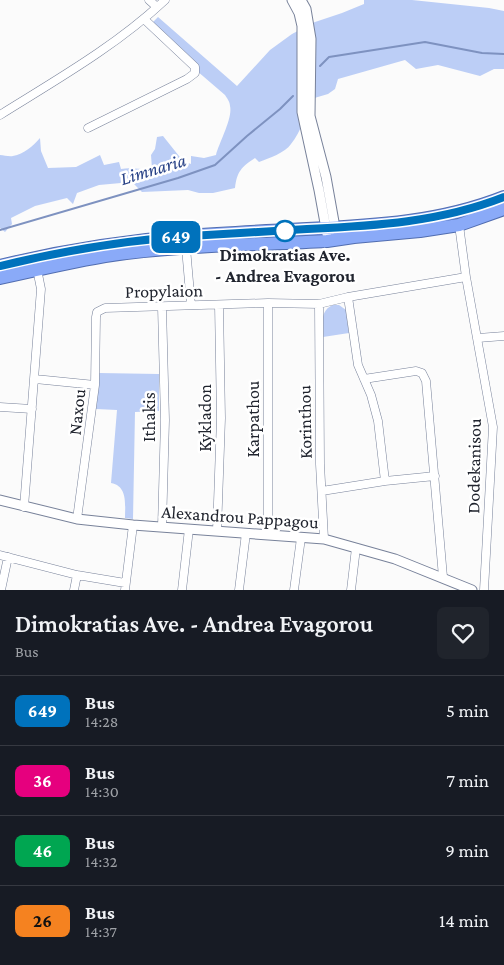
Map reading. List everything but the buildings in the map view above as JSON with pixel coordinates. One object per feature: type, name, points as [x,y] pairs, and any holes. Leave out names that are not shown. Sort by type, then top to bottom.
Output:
[{"type":"highway","points":[[0,278],[106,256],[331,235],[453,214],[504,197]]},
{"type":"highway","points":[[0,266],[38,257],[143,240],[187,236],[331,235],[354,237],[420,231],[459,225],[504,209]]},
{"type":"street","points":[[149,0],[157,7]]},
{"type":"street","points":[[0,115],[76,68],[144,19],[164,0]]},
{"type":"street","points":[[292,0],[299,13],[307,61]]},
{"type":"street","points":[[301,0],[306,9],[310,24],[306,99],[302,112],[331,235]]},
{"type":"street","points":[[88,128],[187,80],[195,73],[195,67],[144,19]]},
{"type":"street","name":"Dodekanisou","points":[[459,225],[466,277],[493,427],[484,590]]},
{"type":"street","points":[[186,248],[191,305]]},
{"type":"street","points":[[24,507],[41,289],[37,269]]},
{"type":"street","name":"Propylaion","points":[[100,309],[268,303],[318,304],[348,297],[466,277]]},
{"type":"street","points":[[348,297],[358,365],[373,401],[378,421],[385,481]]},
{"type":"street","name":"Karpathou","points":[[268,303],[268,535]]},
{"type":"street","name":"Korinthou","points":[[318,304],[324,539]]},
{"type":"street","name":"Kykladon","points":[[217,531],[221,418],[219,305]]},
{"type":"street","name":"Ithakis","points":[[162,307],[165,420],[162,527]]},
{"type":"street","name":"Naxou","points":[[77,519],[95,385],[95,322],[97,312],[100,309]]},
{"type":"street","points":[[478,338],[504,336]]},
{"type":"street","points":[[364,379],[416,371],[422,373],[426,381],[443,578]]},
{"type":"street","points":[[34,380],[95,385]]},
{"type":"street","points":[[0,407],[32,409]]},
{"type":"street","points":[[322,491],[385,481],[435,476]]},
{"type":"street","name":"Alexandrou Pappagou","points":[[0,500],[77,519],[324,539],[395,559],[472,590]]},
{"type":"street","points":[[1,590],[4,556],[78,576],[125,586],[133,525]]},
{"type":"street","points":[[182,590],[189,529]]},
{"type":"street","points":[[239,590],[246,533]]},
{"type":"street","points":[[294,590],[301,538]]},
{"type":"street","points":[[351,590],[356,548]]},
{"type":"street","points":[[74,590],[78,576]]},
{"type":"shaded area","points":[[364,0],[412,0],[504,11],[504,69],[494,69],[480,76],[438,65],[416,69],[405,60],[338,79],[335,89],[328,94],[311,99],[295,139],[288,147],[272,157],[259,162],[255,158],[246,164],[240,170],[235,188],[213,193],[199,193],[188,190],[142,192],[132,182],[99,185],[77,193],[73,204],[67,198],[35,206],[11,218],[12,224],[5,232],[0,228],[0,155],[11,156],[25,152],[40,138],[41,151],[48,168],[76,167],[100,155],[104,165],[119,162],[121,169],[152,169],[151,155],[155,149],[157,137],[163,136],[183,161],[191,164],[191,156],[204,158],[216,155],[230,117],[229,102],[225,95],[147,28],[158,17],[237,86],[270,50],[292,34],[315,22],[364,4]]},
{"type":"shaded area","points":[[333,305],[339,305],[346,310],[349,333],[323,337],[322,323],[324,314]]},
{"type":"shaded area","points":[[99,373],[159,374],[159,411],[135,412],[133,519],[125,518],[123,492],[111,483],[117,410],[96,409]]},
{"type":"waterway","name":"Limnaria","points":[[320,66],[329,57],[425,42],[482,53],[504,54]]},
{"type":"waterway","name":"Limnaria","points":[[0,230],[178,178],[215,165],[293,96]]},
{"type":"bus line","name":"649","points":[[0,266],[38,257],[143,240],[405,222],[453,214],[504,197]]},
{"type":"place","name":"Dimokratias Ave. - Andrea Evagorou","points":[[285,231]]}]
